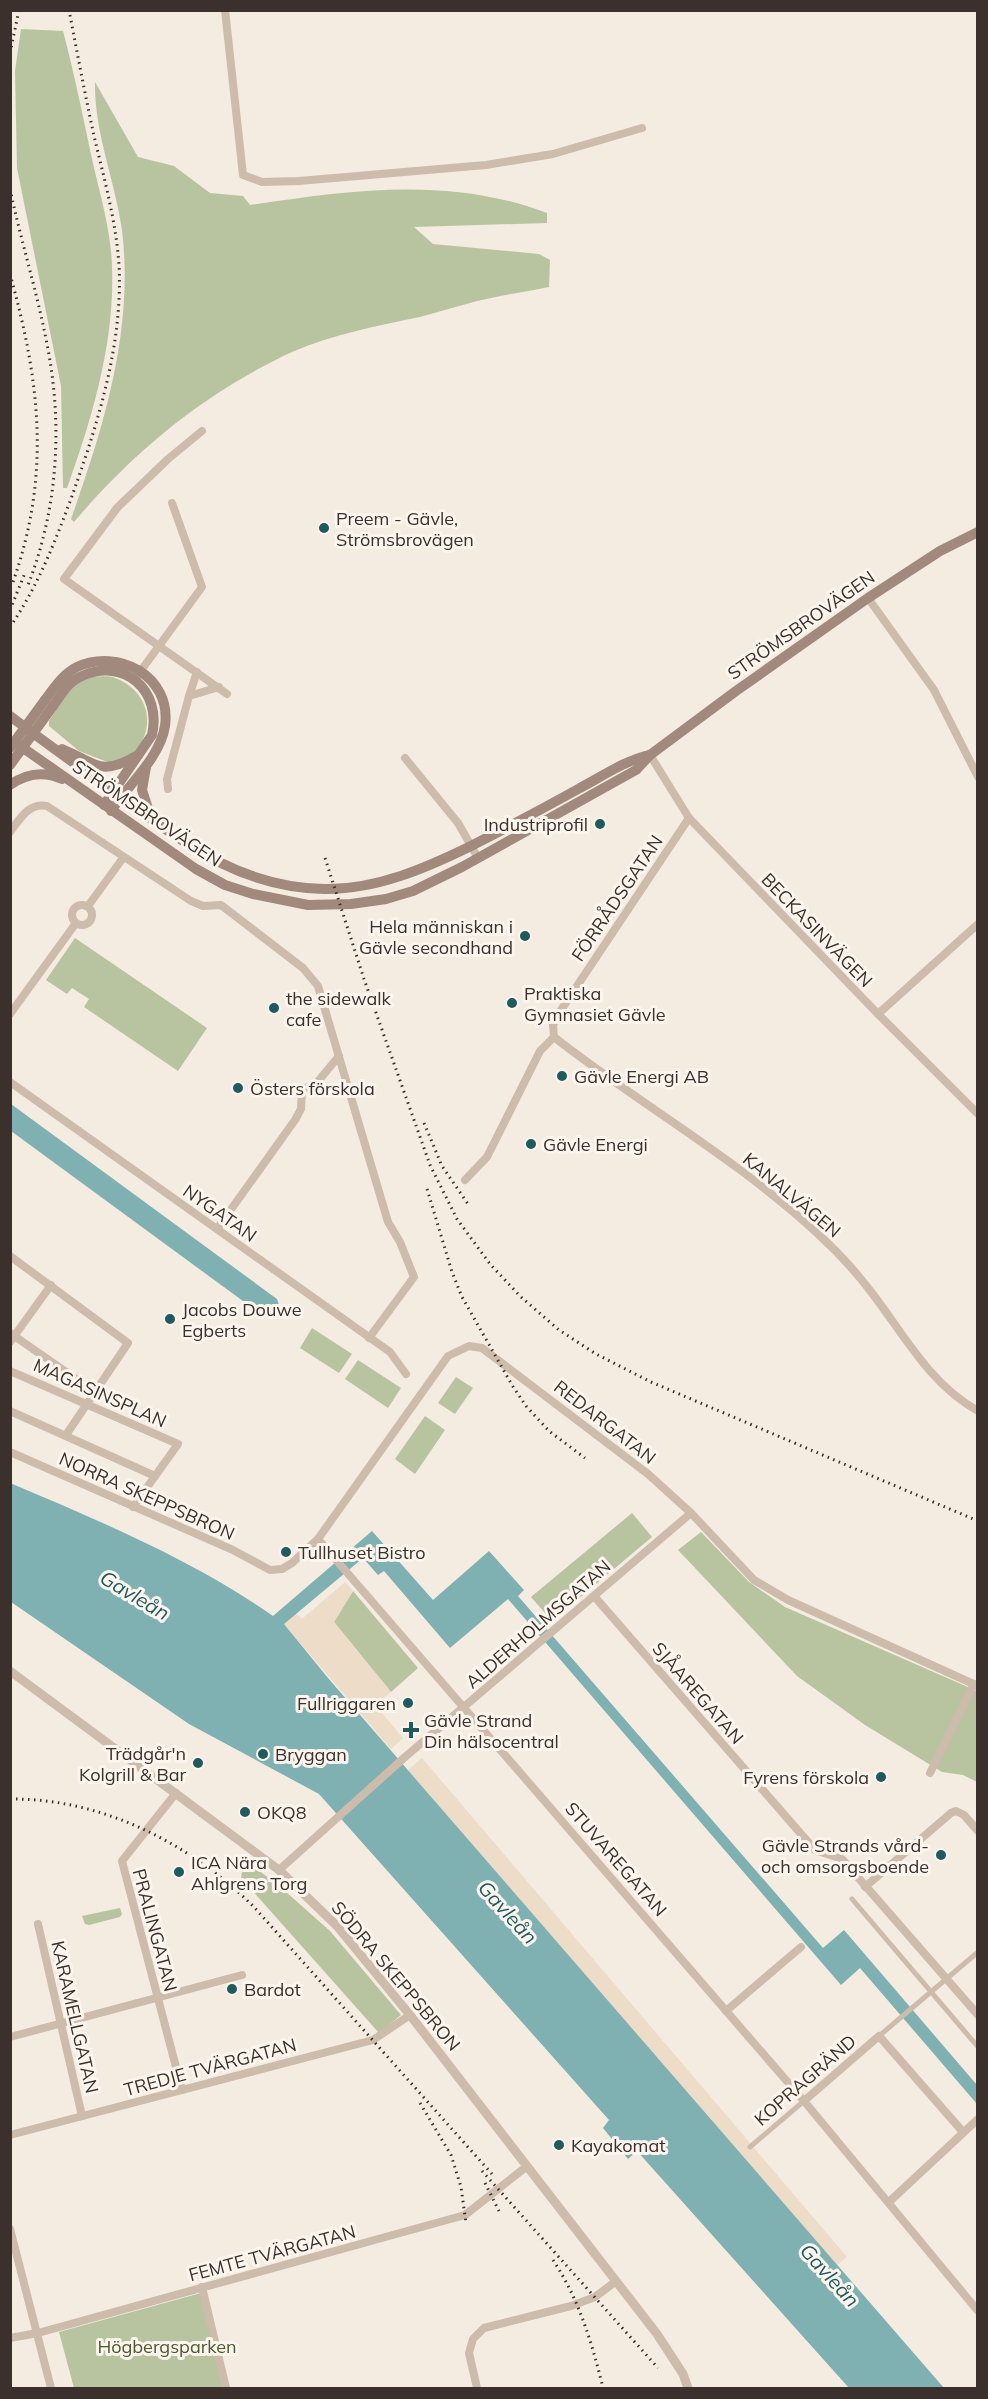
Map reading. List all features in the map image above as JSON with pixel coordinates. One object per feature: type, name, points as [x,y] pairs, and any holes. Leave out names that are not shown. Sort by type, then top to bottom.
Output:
[{"type":"main road","name":"STRÖMSBROVÄGEN","points":[[10,739],[170,853],[225,885],[253,894],[308,905],[351,904],[386,899],[413,891],[478,858],[636,770],[650,755],[736,691],[868,598],[940,550],[978,532]]},
{"type":"main road","points":[[10,748],[49,703],[80,676],[96,671],[138,675],[154,711],[152,735],[144,757],[107,808]]},
{"type":"main road","points":[[10,765],[49,703]]},
{"type":"main road","name":"STRÖMSBROVÄGEN","points":[[10,717],[186,844],[219,863],[253,878],[325,889],[358,887],[426,867],[471,846],[631,760],[650,755]]},
{"type":"main road","points":[[44,741],[106,768],[144,757]]},
{"type":"main road","points":[[144,757],[142,790],[151,818]]},
{"type":"main road","points":[[10,785],[23,777],[38,773],[57,777],[81,788]]},
{"type":"street","points":[[225,10],[243,175],[262,182],[486,165],[553,154],[642,128]]},
{"type":"street","points":[[202,431],[168,459],[117,508],[64,579],[227,694]]},
{"type":"street","points":[[138,675],[202,587],[172,503]]},
{"type":"street","points":[[868,598],[934,690],[978,777]]},
{"type":"street","points":[[168,789],[167,779],[197,672]]},
{"type":"street","points":[[189,696],[219,687]]},
{"type":"street","name":"BECKASINVÄGEN","points":[[650,755],[689,818],[978,1114]]},
{"type":"street","points":[[405,758],[458,823],[478,858]]},
{"type":"street","points":[[10,832],[24,813],[40,804],[47,806],[191,902],[203,906],[221,905],[303,968],[318,986],[388,1222],[400,1242],[414,1277],[369,1338]]},
{"type":"street","name":"FÖRRÅDSGATAN","points":[[465,1180],[486,1157],[540,1051],[554,1036],[553,1025],[559,1013],[689,818]]},
{"type":"street","points":[[88,906],[123,858]]},
{"type":"street","points":[[80,905],[88,906],[93,916],[90,923],[83,926],[76,923],[72,917],[74,909],[80,905]]},
{"type":"street","points":[[10,1014],[76,923]]},
{"type":"street","points":[[878,1014],[978,924]]},
{"type":"street","name":"KANALVÄGEN","points":[[554,1036],[770,1193],[817,1233],[844,1260],[874,1296],[912,1350],[933,1375],[949,1392],[978,1411]]},
{"type":"street","points":[[217,1229],[295,1120],[301,1109],[302,1089],[315,1085],[339,1056]]},
{"type":"street","name":"NYGATAN","points":[[10,1082],[390,1352],[406,1374]]},
{"type":"street","points":[[10,1256],[128,1343],[66,1435]]},
{"type":"street","points":[[51,1285],[12,1337],[95,1392]]},
{"type":"street","name":"REDARGATAN","points":[[270,1570],[282,1569],[292,1563],[318,1539],[441,1365],[456,1351],[469,1346],[482,1348],[648,1474],[691,1513],[754,1580],[788,1600],[976,1685]]},
{"type":"street","name":"MAGASINSPLAN","points":[[10,1371],[178,1444],[155,1476]]},
{"type":"street","points":[[10,1411],[155,1476],[133,1507]]},
{"type":"street","name":"NORRA SKEPPSBRON","points":[[10,1452],[233,1550],[270,1570]]},
{"type":"street","name":"ALDERHOLMSGATAN","points":[[279,1870],[405,1757],[691,1513]]},
{"type":"street","name":"STUVAREGATAN","points":[[318,1539],[889,2202]]},
{"type":"street","name":"SJÅAREGATAN","points":[[594,1596],[815,1850],[842,1859],[978,2015]]},
{"type":"street","name":"SÖDRA SKEPPSBRON","points":[[10,1671],[279,1870],[337,1926],[410,2015],[657,2334],[683,2374],[688,2388]]},
{"type":"street","points":[[930,1773],[976,1685]]},
{"type":"street","name":"PRALINGATAN","points":[[176,1793],[122,1861],[182,2090]]},
{"type":"street","points":[[865,1887],[951,1813],[956,1811],[964,1815],[978,1832]]},
{"type":"street","points":[[852,1899],[978,2047]]},
{"type":"street","name":"KARAMELLGATAN","points":[[38,1924],[82,2116]]},
{"type":"street","points":[[726,2011],[801,1947]]},
{"type":"street","points":[[963,2132],[879,2036],[978,1952]]},
{"type":"street","points":[[10,2037],[242,1975]]},
{"type":"street","name":"TREDJE TVÄRGATAN","points":[[10,2134],[373,2040],[410,2015]]},
{"type":"street","name":"KOPRAGRÄND","points":[[750,2147],[879,2036]]},
{"type":"street","points":[[978,2119],[889,2202],[978,2311]]},
{"type":"street","name":"FEMTE TVÄRGATAN","points":[[10,2338],[38,2333],[465,2215],[526,2167]]},
{"type":"street","points":[[10,2229],[51,2388]]},
{"type":"street","points":[[477,2388],[469,2353],[473,2339],[484,2328],[571,2306],[595,2297],[615,2282]]},
{"type":"street","points":[[202,2287],[226,2388]]},
{"type":"green space","points":[[21,29],[63,31],[110,242],[112,295],[106,352],[93,408],[67,488],[63,488],[61,386],[17,168],[15,71]]},
{"type":"green space","points":[[95,82],[138,157],[174,166],[210,193],[243,196],[250,205],[363,191],[437,190],[510,201],[547,213],[547,223],[414,227],[433,244],[539,254],[550,260],[549,287],[486,299],[420,317],[355,331],[292,352],[230,385],[174,425],[122,471],[74,522],[71,519],[105,413],[120,341],[124,304],[125,267],[122,230],[101,138]]},
{"type":"green space","points":[[92,677],[112,677],[126,683],[141,699],[145,708],[147,719],[143,740],[136,750],[110,763],[79,751],[49,726],[49,721],[72,689]]},
{"type":"green space","points":[[75,938],[207,1028],[178,1071],[84,1007],[89,999],[72,988],[67,994],[46,980]]},
{"type":"green space","points":[[312,1328],[352,1354],[339,1373],[300,1348]]},
{"type":"green space","points":[[358,1360],[401,1388],[388,1408],[345,1379]]},
{"type":"green space","points":[[456,1377],[473,1388],[455,1414],[438,1403]]},
{"type":"green space","points":[[425,1416],[445,1430],[415,1474],[395,1459]]},
{"type":"green space","points":[[632,1513],[652,1537],[552,1621],[531,1597]]},
{"type":"green space","points":[[701,1532],[749,1582],[785,1607],[977,1691],[977,1782],[963,1775],[942,1772],[865,1725],[797,1676],[678,1550]]},
{"type":"green space","points":[[353,1591],[418,1668],[391,1692],[334,1622]]},
{"type":"green space","points":[[244,1860],[277,1884],[330,1931],[401,2015],[379,2033],[241,1878]]},
{"type":"green space","points":[[120,1908],[122,1914],[120,1917],[89,1925],[85,1924],[82,1916]]},
{"type":"green space","name":"Högbergsparken","points":[[201,2293],[224,2388],[74,2388],[59,2332]]},
{"type":"shaded area","points":[[345,1582],[353,1591],[334,1622],[391,1692],[375,1705],[403,1738],[391,1749],[284,1624],[296,1613],[302,1619]]},
{"type":"shaded area","points":[[422,1758],[847,2257],[836,2266],[408,1770]]},
{"type":"water","points":[[11,1104],[277,1299],[280,1308],[262,1315],[11,1131]]},
{"type":"water","name":"Gavleån","points":[[10,1483],[112,1527],[178,1559],[273,1616],[372,1531],[433,1600],[489,1551],[524,1590],[518,1596],[823,1948],[844,1930],[977,2085],[977,2104],[860,1968],[841,1985],[508,1599],[450,1648],[384,1571],[378,1575],[363,1558],[284,1624],[328,1678],[944,2388],[849,2388],[637,2151],[628,2159],[603,2128],[609,2120],[319,1794],[189,1724],[11,1602]]},
{"type":"railway","points":[[10,53],[19,10]]},
{"type":"railway","points":[[10,627],[37,580],[72,496],[107,383],[117,324],[119,265],[115,232],[69,10]]},
{"type":"railway","points":[[10,189],[47,344],[55,405],[55,466],[51,496],[46,526],[28,585]]},
{"type":"railway","points":[[10,274],[28,352],[37,428],[37,466],[33,503],[25,542],[13,582]]},
{"type":"railway","points":[[10,610],[25,573]]},
{"type":"railway","points":[[325,858],[364,979],[430,1165],[457,1219],[490,1264],[521,1297],[559,1330],[596,1354],[651,1382],[978,1521]]},
{"type":"railway","points":[[424,1123],[442,1166],[468,1204]]},
{"type":"railway","points":[[427,1189],[452,1272],[462,1297],[512,1385],[526,1406],[549,1431],[585,1458]]},
{"type":"railway","points":[[10,1799],[44,1801],[111,1816],[173,1845],[202,1863],[229,1884],[254,1907],[492,2174]]},
{"type":"railway","points":[[420,2103],[451,2155],[461,2187],[466,2223]]},
{"type":"railway","points":[[482,2171],[658,2368]]},
{"type":"railway","points":[[485,2183],[499,2211]]},
{"type":"railway","points":[[553,2260],[584,2322],[603,2388]]},
{"type":"place","name":"Preem - Gävle, Strömsbrovägen","points":[[324,528]]},
{"type":"place","name":"Industriprofil","points":[[600,824]]},
{"type":"place","name":"Hela människan i Gävle secondhand","points":[[525,936]]},
{"type":"place","name":"Praktiska Gymnasiet Gävle","points":[[512,1003]]},
{"type":"place","name":"the sidewalk cafe","points":[[274,1008]]},
{"type":"place","name":"Gävle Energi AB","points":[[562,1076]]},
{"type":"place","name":"Östers förskola","points":[[238,1088]]},
{"type":"place","name":"Gävle Energi","points":[[531,1144]]},
{"type":"place","name":"Jacobs Douwe Egberts","points":[[170,1319]]},
{"type":"place","name":"Tullhuset Bistro","points":[[286,1552]]},
{"type":"place","name":"Fullriggaren","points":[[408,1703]]},
{"type":"place","name":"Gävle Strand Din hälsocentral","points":[[411,1730]]},
{"type":"place","name":"Bryggan","points":[[263,1754]]},
{"type":"place","name":"Trädgår'n Kolgrill & Bar","points":[[198,1763]]},
{"type":"place","name":"Fyrens förskola","points":[[881,1777]]},
{"type":"place","name":"OKQ8","points":[[245,1812]]},
{"type":"place","name":"Gävle Strands vård- och omsorgsboende","points":[[941,1855]]},
{"type":"place","name":"ICA Nära Ahlgrens Torg","points":[[179,1872]]},
{"type":"place","name":"Bardot","points":[[232,1989]]},
{"type":"place","name":"Kayakomat","points":[[559,2145]]}]
